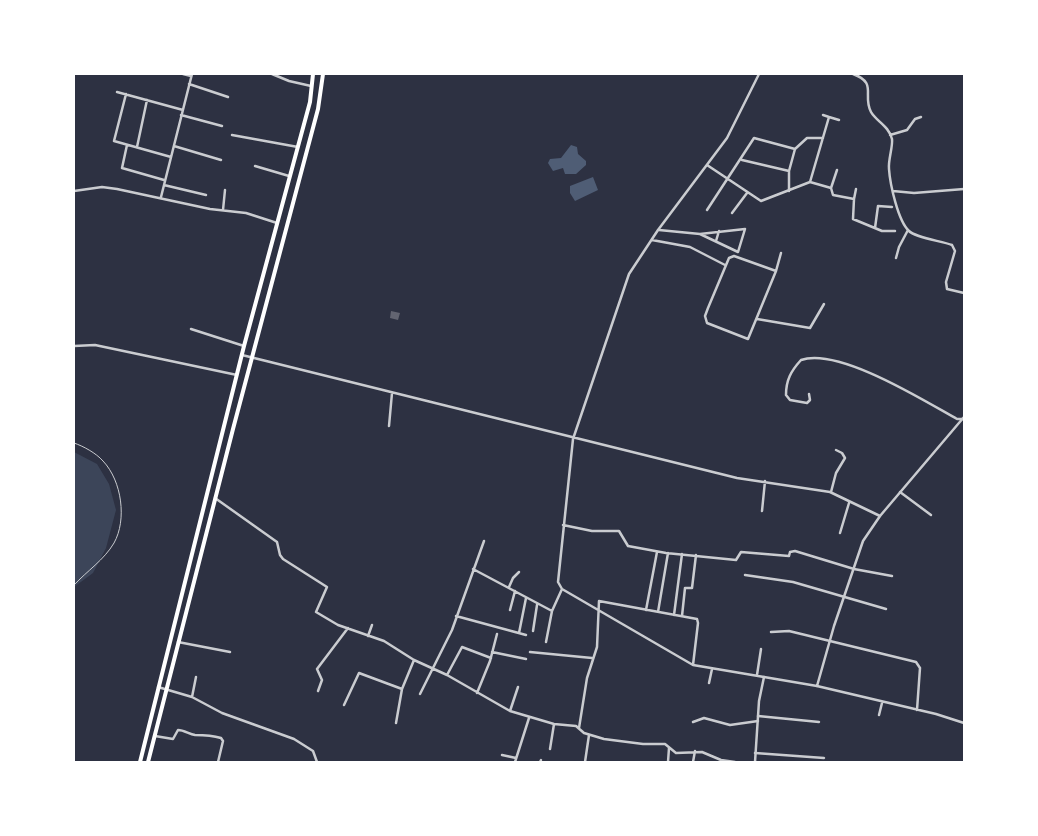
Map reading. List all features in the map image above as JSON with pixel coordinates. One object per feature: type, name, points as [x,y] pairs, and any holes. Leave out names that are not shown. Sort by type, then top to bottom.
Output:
[{"type":"main road","points":[[140,762],[244,346],[307,115],[313,86],[313,74]]},
{"type":"main road","points":[[148,762],[215,498],[315,119],[323,74]]},
{"type":"main road","points":[[307,115],[315,119]]},
{"type":"main road","points":[[280,214],[289,217]]},
{"type":"main road","points":[[267,264],[276,267]]},
{"type":"main road","points":[[225,427],[233,429]]},
{"type":"main road","points":[[201,517],[210,521]]},
{"type":"main road","points":[[179,602],[188,605]]},
{"type":"street","points":[[161,197],[191,75],[183,74]]},
{"type":"street","points":[[272,74],[289,82],[313,86]]},
{"type":"street","points":[[758,74],[727,138],[658,230],[629,274],[573,439],[558,582],[562,589],[693,665],[816,686],[964,723]]},
{"type":"street","points":[[852,74],[861,77],[866,83],[869,89],[871,112],[890,134],[892,140],[889,169],[893,191],[907,230],[916,235],[952,246],[955,251],[946,282],[947,289],[964,294]]},
{"type":"street","points":[[189,84],[228,97]]},
{"type":"street","points":[[117,92],[183,110]]},
{"type":"street","points":[[126,94],[114,142],[171,157]]},
{"type":"street","points":[[136,147],[147,100]]},
{"type":"street","points":[[181,115],[222,126]]},
{"type":"street","points":[[823,115],[839,120]]},
{"type":"street","points":[[810,182],[829,117]]},
{"type":"street","points":[[890,134],[907,130],[915,119],[921,117]]},
{"type":"street","points":[[232,135],[298,146]]},
{"type":"street","points":[[707,210],[742,160],[754,138],[795,149]]},
{"type":"street","points":[[789,191],[789,172],[795,149],[807,138],[823,138]]},
{"type":"street","points":[[127,145],[122,168],[165,180]]},
{"type":"street","points":[[174,146],[222,160]]},
{"type":"street","points":[[742,160],[789,172]]},
{"type":"street","points":[[707,165],[761,201],[810,182],[831,188]]},
{"type":"street","points":[[255,166],[291,177]]},
{"type":"street","points":[[838,170],[831,188],[834,196],[854,199]]},
{"type":"street","points":[[164,185],[206,195]]},
{"type":"street","points":[[74,191],[102,187],[161,197],[278,223]]},
{"type":"street","points":[[856,188],[853,219],[885,232],[896,231]]},
{"type":"street","points":[[223,210],[225,190]]},
{"type":"street","points":[[893,191],[914,193],[964,190]]},
{"type":"street","points":[[732,213],[747,193]]},
{"type":"street","points":[[875,228],[878,206],[892,207]]},
{"type":"street","points":[[658,230],[700,234],[745,229],[738,252],[700,234]]},
{"type":"street","points":[[896,258],[907,230]]},
{"type":"street","points":[[716,241],[718,231]]},
{"type":"street","points":[[652,240],[690,247],[725,265]]},
{"type":"street","points":[[776,271],[734,256],[729,258],[705,316],[706,323],[747,340],[757,319],[776,271],[782,253]]},
{"type":"street","points":[[757,319],[810,328],[824,304]]},
{"type":"street","points":[[191,329],[244,346]]},
{"type":"street","points":[[74,346],[95,345],[237,375]]},
{"type":"street","points":[[242,355],[573,439],[636,452],[736,478],[830,492],[849,503],[880,516]]},
{"type":"street","points":[[810,394],[809,402],[790,400],[786,395],[786,384],[792,370],[801,360],[824,358],[892,383],[957,419],[964,419]]},
{"type":"street","points":[[389,426],[392,393]]},
{"type":"street","points":[[957,419],[964,427]]},
{"type":"street","points":[[816,686],[863,541],[880,516],[964,419]]},
{"type":"street","points":[[830,492],[836,473],[845,458],[842,453],[836,450]]},
{"type":"street","points":[[762,511],[765,481]]},
{"type":"street","points":[[900,492],[931,515]]},
{"type":"street","points":[[215,498],[277,542],[280,555],[288,563],[327,587],[316,612],[396,648],[414,660],[446,675],[510,711],[529,718],[579,728],[589,735],[643,744],[660,743],[669,746],[676,753],[708,753],[721,760],[735,762]]},
{"type":"street","points":[[840,534],[849,503]]},
{"type":"street","points":[[563,525],[592,531],[616,530],[622,534],[628,546],[657,552],[736,560],[741,552],[788,556],[790,552],[795,551],[854,569],[892,576]]},
{"type":"street","points":[[420,694],[452,630],[484,541]]},
{"type":"street","points":[[646,610],[657,552]]},
{"type":"street","points":[[658,612],[668,553]]},
{"type":"street","points":[[674,615],[682,554]]},
{"type":"street","points":[[682,616],[685,588],[692,588],[696,556]]},
{"type":"street","points":[[473,569],[509,587],[537,605],[552,611]]},
{"type":"street","points":[[509,587],[512,578],[519,572]]},
{"type":"street","points":[[745,575],[782,580],[886,609]]},
{"type":"street","points":[[546,642],[552,611],[562,589]]},
{"type":"street","points":[[510,610],[515,591]]},
{"type":"street","points":[[520,633],[526,598]]},
{"type":"street","points":[[579,728],[592,658],[597,647],[599,602],[698,620],[693,665]]},
{"type":"street","points":[[533,631],[537,605]]},
{"type":"street","points":[[456,616],[526,635]]},
{"type":"street","points":[[368,636],[372,625]]},
{"type":"street","points":[[318,691],[322,680],[317,669],[348,628]]},
{"type":"street","points":[[771,632],[789,631],[918,664],[920,668],[917,710]]},
{"type":"street","points":[[477,693],[491,658],[497,634]]},
{"type":"street","points":[[178,642],[230,652]]},
{"type":"street","points":[[396,648],[399,642]]},
{"type":"street","points":[[446,675],[462,648],[491,658]]},
{"type":"street","points":[[757,675],[761,649]]},
{"type":"street","points":[[492,652],[526,659]]},
{"type":"street","points":[[530,652],[592,658]]},
{"type":"street","points":[[396,723],[402,689],[414,660]]},
{"type":"street","points":[[709,683],[712,669]]},
{"type":"street","points":[[344,705],[360,673],[402,689]]},
{"type":"street","points":[[755,762],[758,716],[764,677]]},
{"type":"street","points":[[192,697],[196,678]]},
{"type":"street","points":[[158,687],[192,697],[240,720],[294,739],[313,751],[317,762]]},
{"type":"street","points":[[510,711],[518,687]]},
{"type":"street","points":[[879,715],[882,703]]},
{"type":"street","points":[[758,716],[819,722]]},
{"type":"street","points":[[515,762],[529,718]]},
{"type":"street","points":[[693,722],[704,718],[732,725],[758,721]]},
{"type":"street","points":[[550,749],[554,724]]},
{"type":"street","points":[[155,736],[173,739],[178,730],[181,730],[221,738],[223,742],[218,762]]},
{"type":"street","points":[[585,762],[589,735]]},
{"type":"street","points":[[668,762],[669,746]]},
{"type":"street","points":[[693,762],[695,752]]},
{"type":"street","points":[[755,753],[824,758]]},
{"type":"street","points":[[502,755],[516,758]]},
{"type":"lane","points":[[74,443],[102,459],[107,465],[119,496],[122,523],[115,540],[103,558],[74,585]]},
{"type":"shaded area","points":[[571,145],[577,147],[578,154],[586,161],[586,165],[576,174],[565,174],[563,168],[553,171],[548,163],[550,159],[561,158]]},
{"type":"shaded area","points":[[593,177],[598,190],[575,201],[570,193],[570,186]]},
{"type":"shaded area","points":[[74,452],[97,464],[109,484],[116,510],[106,548],[93,573],[74,587]]},
{"type":"building","points":[[391,311],[400,313],[398,320],[390,318]]}]
